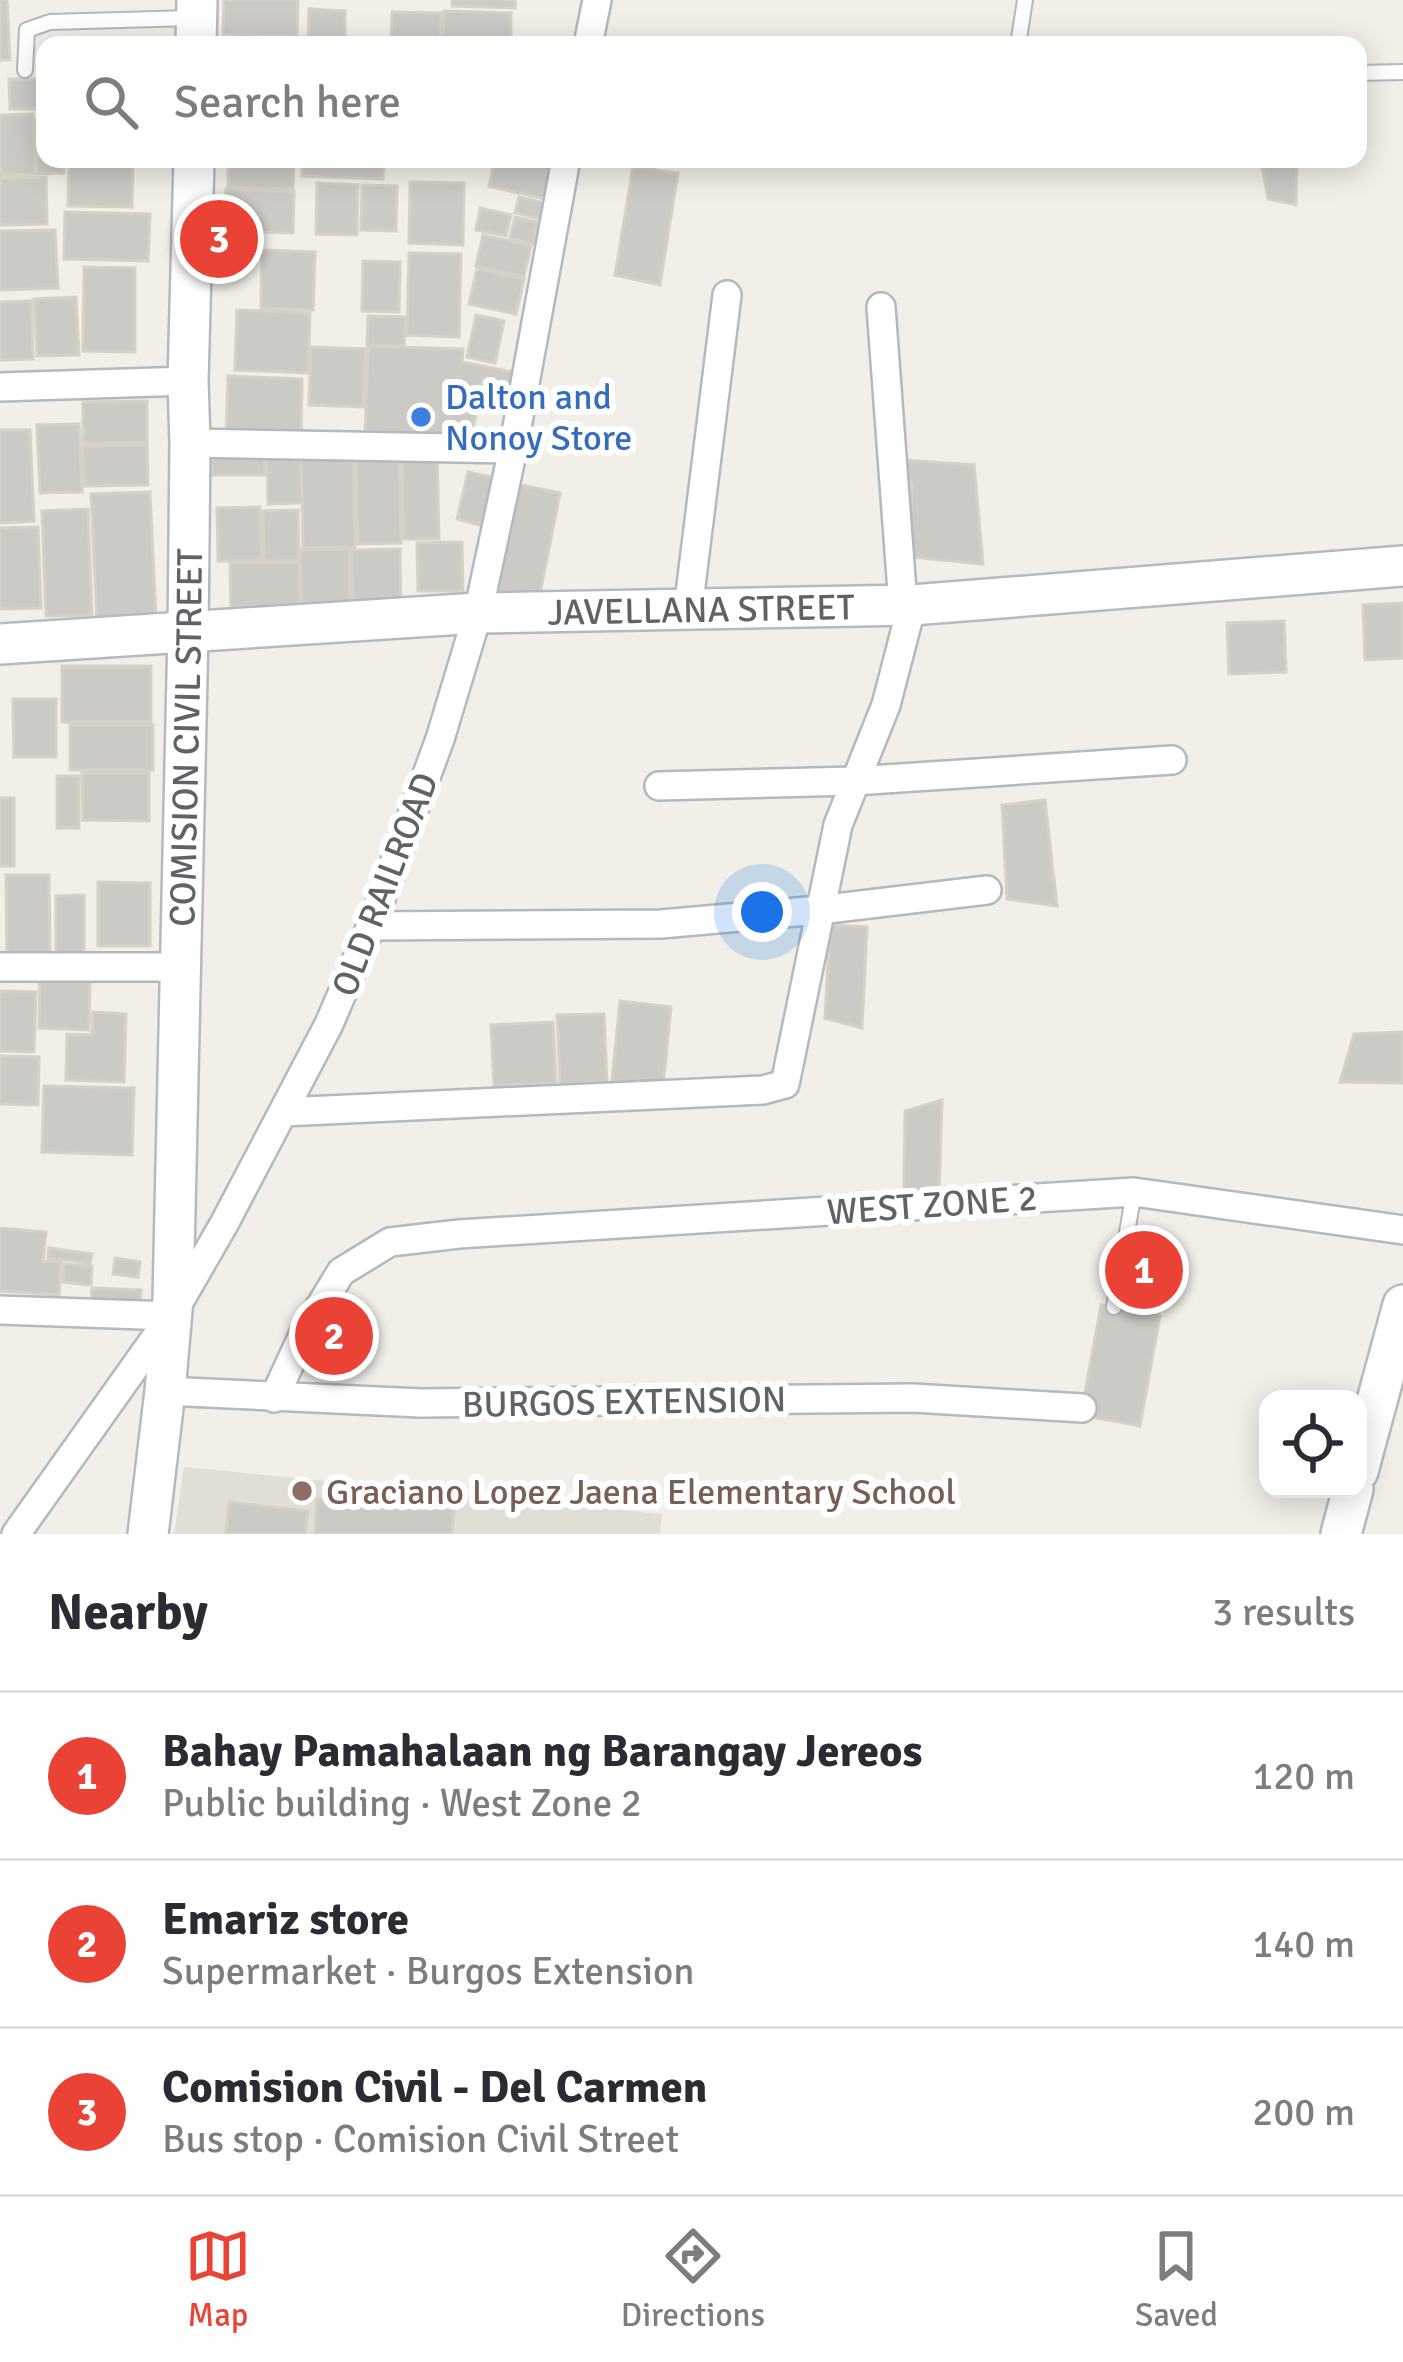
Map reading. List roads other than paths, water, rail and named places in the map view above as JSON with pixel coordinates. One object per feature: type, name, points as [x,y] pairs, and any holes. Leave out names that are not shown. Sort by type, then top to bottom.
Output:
[{"type":"street","points":[[590,36],[597,0]]},
{"type":"street","name":"COMISION CIVIL STREET","points":[[148,1534],[172,1316],[194,168]]},
{"type":"street","name":"OLD RAILROAD","points":[[16,1534],[172,1316],[329,1024],[371,926],[440,739],[478,613],[564,168]]},
{"type":"street","points":[[688,610],[727,296]]},
{"type":"street","points":[[283,1112],[763,1090],[784,1084],[838,825],[886,705],[908,605],[880,307]]},
{"type":"street","points":[[0,387],[188,380]]},
{"type":"street","points":[[190,443],[513,448]]},
{"type":"street","name":"JAVELLANA STREET","points":[[0,644],[478,613],[908,605],[1403,566]]},
{"type":"street","points":[[659,786],[854,782],[1172,760]]},
{"type":"street","points":[[371,926],[661,924],[987,890]]},
{"type":"street","points":[[0,968],[180,968]]},
{"type":"street","name":"WEST ZONE 2","points":[[274,1398],[304,1333],[341,1272],[390,1242],[1134,1192],[1403,1230]]},
{"type":"street","points":[[1367,1439],[1403,1305]]},
{"type":"street","points":[[0,1310],[172,1316]]},
{"type":"street","name":"BURGOS EXTENSION","points":[[165,1391],[539,1403],[913,1398],[1082,1408]]},
{"type":"street","points":[[1341,1534],[1351,1498]]},
{"type":"lane","points":[[1019,36],[1025,0]]},
{"type":"lane","points":[[26,70],[27,30],[50,22],[197,21]]},
{"type":"lane","points":[[1367,73],[1403,72]]},
{"type":"lane","points":[[1114,1307],[1134,1192]]},
{"type":"place","name":"Comision Civil - Del Carmen","points":[[219,239]]},
{"type":"place","name":"Dalton and Nonoy Store","points":[[421,417]]},
{"type":"place","name":"Bahay Pamahalaan ng Barangay Jereos","points":[[1144,1270]]},
{"type":"place","name":"Emariz store","points":[[334,1336]]},
{"type":"place","name":"Graciano Lopez Jaena Elementary School","points":[[302,1491]]}]
